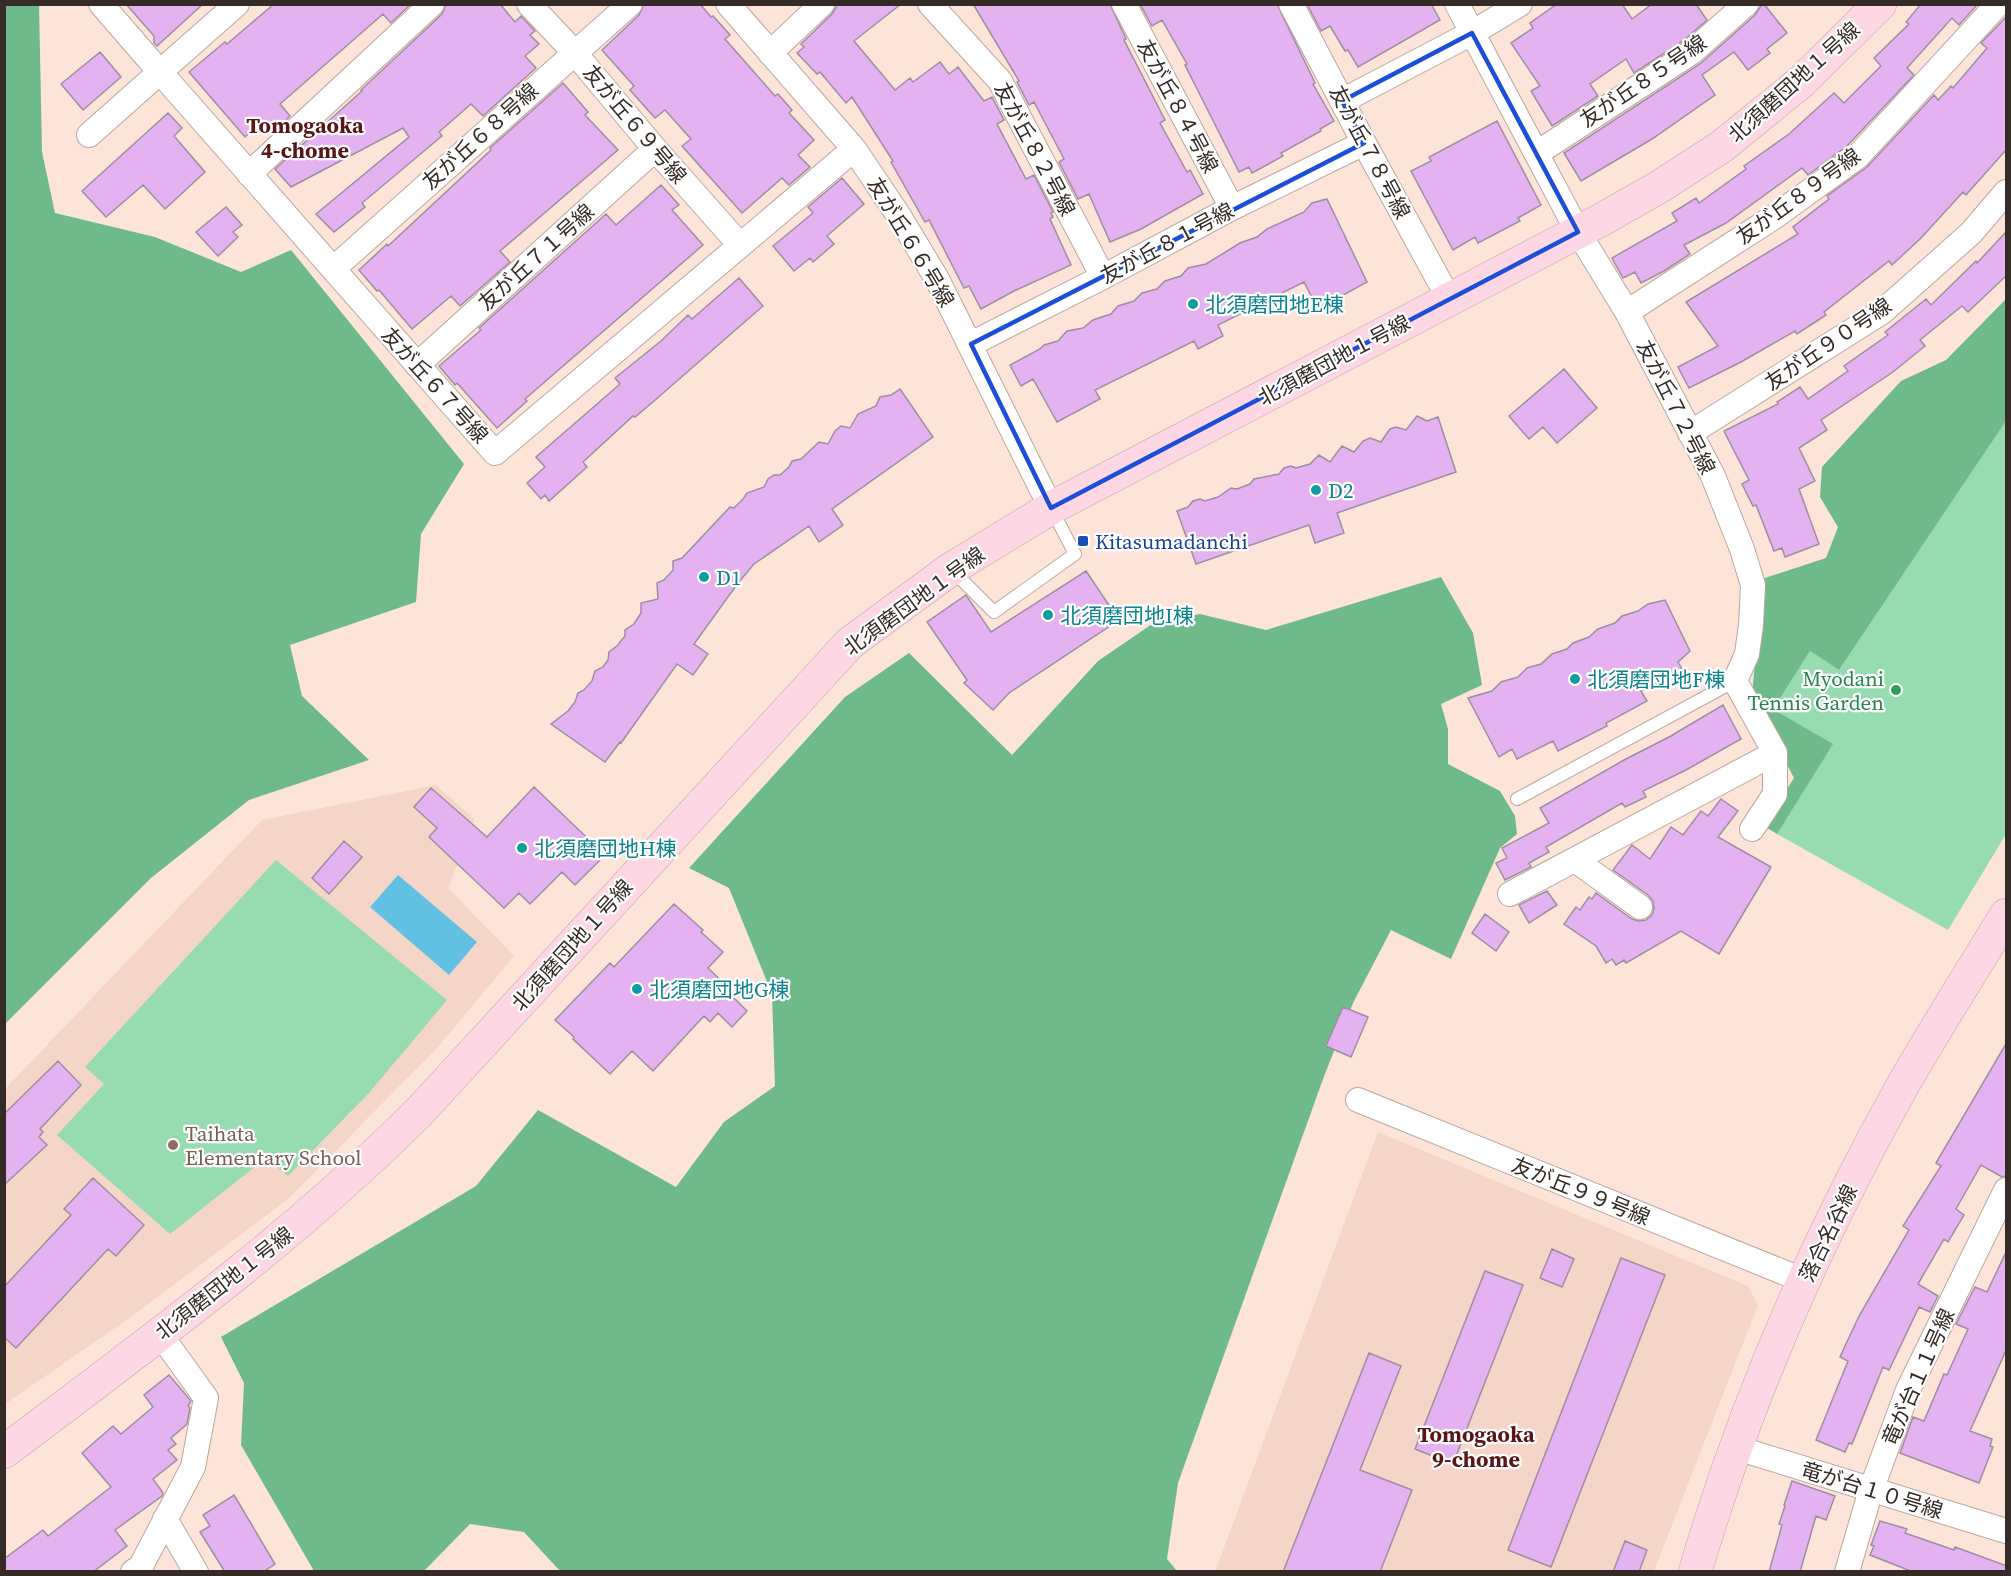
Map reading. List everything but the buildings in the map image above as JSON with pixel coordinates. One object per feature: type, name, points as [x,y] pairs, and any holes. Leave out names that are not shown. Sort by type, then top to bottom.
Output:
[{"type":"street","name":"友が丘６７号線","points":[[100,4],[495,453],[854,149]]},
{"type":"street","points":[[89,135],[237,4]]},
{"type":"street","points":[[249,174],[432,4]]},
{"type":"street","name":"友が丘６９号線","points":[[529,4],[574,52],[655,149],[740,245]]},
{"type":"street","name":"友が丘６８号線","points":[[333,268],[630,4]]},
{"type":"street","name":"友が丘６６号線","points":[[728,4],[854,149],[898,216],[936,279],[1051,508]]},
{"type":"street","points":[[770,52],[822,4]]},
{"type":"street","name":"友が丘８２号線","points":[[930,4],[1000,81],[1103,277]]},
{"type":"street","name":"友が丘８４号線","points":[[1124,4],[1232,208]]},
{"type":"street","name":"友が丘７８号線","points":[[1291,4],[1449,299]]},
{"type":"street","name":"友が丘７２号線","points":[[1457,4],[1578,232],[1627,312],[1713,476],[1742,549],[1753,585],[1747,654],[1735,681]]},
{"type":"street","points":[[1342,101],[1472,33],[1520,4]]},
{"type":"street","name":"友が丘８５号線","points":[[1537,153],[1692,52],[1746,4]]},
{"type":"street","name":"北須磨団地１号線","points":[[4,1452],[160,1334],[290,1231],[372,1159],[420,1111],[850,643],[951,569],[1051,508],[1578,232],[1659,187],[1721,147],[1801,82],[1880,4]]},
{"type":"street","name":"友が丘８９号線","points":[[1627,312],[1774,217],[1857,157],[1998,4]]},
{"type":"street","name":"友が丘８１号線","points":[[970,344],[1103,277],[1232,208],[1364,143]]},
{"type":"street","name":"友が丘７１号線","points":[[417,365],[655,149]]},
{"type":"street","name":"友が丘９０号線","points":[[1690,433],[1881,312],[1971,233],[2007,192]]},
{"type":"street","points":[[1735,681],[1774,753],[1775,794],[1752,829]]},
{"type":"street","points":[[1510,894],[1774,753]]},
{"type":"street","points":[[1575,860],[1640,907]]},
{"type":"street","name":"落合名谷線","points":[[1695,1572],[1737,1448],[1766,1372],[1805,1281],[1848,1190],[1904,1083],[2007,915]]},
{"type":"street","name":"友が丘９９号線","points":[[1358,1100],[1805,1281]]},
{"type":"street","name":"竜が台１１号線","points":[[1847,1572],[1870,1490],[1908,1390],[2007,1190]]},
{"type":"street","points":[[133,1572],[141,1566],[193,1467],[206,1398],[160,1334]]},
{"type":"street","name":"竜が台１０号線","points":[[1737,1448],[2007,1531]]},
{"type":"street","points":[[165,1519],[196,1572]]},
{"type":"lane","points":[[951,569],[994,612],[1075,554],[1051,508]]},
{"type":"lane","points":[[1518,800],[1735,681]]},
{"type":"highlighted area","points":[[1472,33],[1578,232],[1051,508],[971,344],[1364,143],[1342,101]]},
{"type":"shaded area","name":"Taihata Elementary School","points":[[436,785],[475,820],[448,888],[514,956],[438,1047],[287,1200],[131,1317],[5,1404],[5,1089],[262,820]]},
{"type":"shaded area","points":[[1378,1132],[1748,1286],[1758,1305],[1654,1571],[1215,1572]]},
{"type":"green space","points":[[39,4],[42,152],[55,213],[155,237],[241,272],[291,250],[464,464],[421,534],[416,602],[290,645],[302,696],[369,760],[249,800],[151,878],[5,1024],[4,5]]},
{"type":"green space","points":[[2006,299],[2006,421],[1839,670],[1810,651],[1773,709],[1833,744],[1777,834],[1764,826],[1794,778],[1752,696],[1762,579],[1826,558],[1838,527],[1820,497],[1822,467],[1901,381],[1946,360]]},
{"type":"green space","name":"Myodani Tennis Garden","points":[[2006,421],[2006,834],[1948,930],[1777,834],[1832,744],[1772,709],[1810,651],[1839,670]]},
{"type":"green space","points":[[1441,577],[1473,633],[1482,685],[1441,704],[1448,729],[1448,764],[1500,791],[1515,816],[1517,834],[1500,848],[1451,959],[1391,930],[1353,1003],[1323,1079],[1178,1483],[1167,1559],[1177,1571],[560,1571],[524,1532],[470,1524],[424,1571],[314,1571],[241,1445],[244,1383],[221,1337],[476,1186],[538,1110],[676,1187],[724,1122],[775,1086],[772,994],[729,888],[689,868],[845,697],[909,653],[1012,755],[1098,661],[1155,622],[1200,614],[1266,630]]},
{"type":"green space","points":[[276,860],[447,1000],[369,1093],[288,1176],[266,1158],[170,1234],[57,1135],[104,1084],[85,1067]]},
{"type":"water","points":[[398,875],[477,942],[449,975],[370,907]]},
{"type":"place","name":"北須磨団地E棟","points":[[1193,304]]},
{"type":"place","name":"D2","points":[[1316,490]]},
{"type":"place","name":"Kitasumadanchi","points":[[1083,541]]},
{"type":"place","name":"D1","points":[[704,577]]},
{"type":"place","name":"北須磨団地I棟","points":[[1048,615]]},
{"type":"place","name":"北須磨団地F棟","points":[[1575,679]]},
{"type":"place","name":"Myodani Tennis Garden","points":[[1896,690]]},
{"type":"place","name":"北須磨団地H棟","points":[[522,848]]},
{"type":"place","name":"北須磨団地G棟","points":[[637,989]]},
{"type":"place","name":"Taihata Elementary School","points":[[173,1145]]},
{"type":"district","name":"Tomogaoka 4-chome","points":[[305,138]]},
{"type":"district","name":"Tomogaoka 9-chome","points":[[1476,1446]]}]
